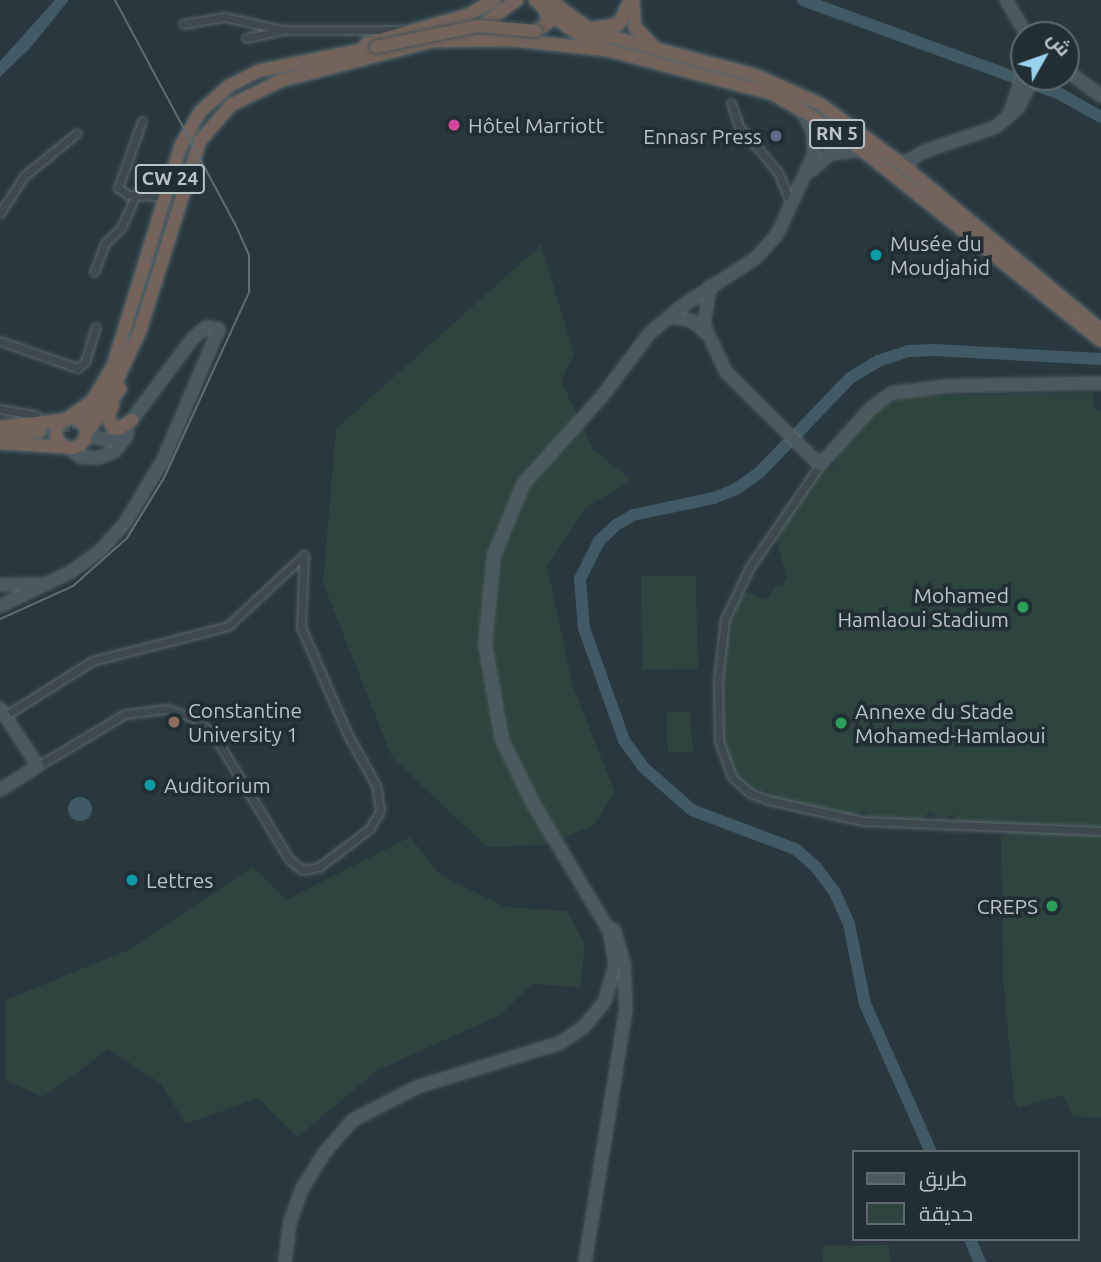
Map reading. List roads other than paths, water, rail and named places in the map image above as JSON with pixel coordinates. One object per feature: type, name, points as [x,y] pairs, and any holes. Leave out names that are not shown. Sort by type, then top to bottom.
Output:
[{"type":"highway","name":"CW 24","points":[[332,55],[468,16],[494,0]]},
{"type":"highway","name":"CW 24","points":[[463,38],[517,0]]},
{"type":"highway","points":[[588,28],[619,24],[631,0]]},
{"type":"highway","points":[[631,0],[637,31],[661,50]]},
{"type":"highway","name":"CW 24","points":[[66,419],[92,401],[110,374],[189,128],[218,94],[258,71],[477,26],[536,31],[548,22],[545,2]]},
{"type":"highway","name":"RN 5","points":[[545,2],[588,28],[755,75],[804,95],[850,123],[902,164],[1098,333]]},
{"type":"highway","name":"RN 5","points":[[545,2],[607,50],[773,94],[803,111],[862,150],[1098,333]]},
{"type":"highway","name":"CW 24","points":[[86,435],[119,391],[177,223],[192,160],[214,120],[262,88],[395,50],[463,38],[607,50]]},
{"type":"highway","name":"CW 24","points":[[90,413],[117,380],[140,331]]},
{"type":"highway","points":[[119,391],[108,421],[119,429],[132,420]]},
{"type":"highway","points":[[66,419],[56,436],[66,448]]},
{"type":"highway","points":[[0,436],[66,419],[78,420],[86,435],[82,444],[66,448],[0,443]]},
{"type":"highway","points":[[0,427],[42,427]]},
{"type":"street","points":[[1006,0],[1019,21]]},
{"type":"street","points":[[183,24],[225,17],[250,20],[283,30]]},
{"type":"street","points":[[250,20],[250,37],[283,30],[374,27],[412,31]]},
{"type":"street","points":[[1080,80],[1101,96]]},
{"type":"street","points":[[1018,100],[1020,91]]},
{"type":"street","points":[[902,164],[925,151],[990,130],[1009,116],[1024,91]]},
{"type":"street","points":[[731,103],[739,126],[778,172],[791,204]]},
{"type":"street","points":[[585,1262],[626,1008],[621,944],[509,761],[488,663],[487,597],[500,533],[524,483],[668,317],[762,252],[777,235],[803,181],[815,143],[803,111]]},
{"type":"street","points":[[142,121],[118,185],[123,194],[166,196]]},
{"type":"street","points":[[0,213],[24,176],[77,133]]},
{"type":"street","points":[[803,181],[817,163],[831,154],[862,150]]},
{"type":"street","points":[[94,272],[105,243],[121,228],[135,196]]},
{"type":"street","points":[[705,332],[710,286]]},
{"type":"street","points":[[668,317],[691,320],[705,332],[726,372],[820,465]]},
{"type":"street","points":[[0,606],[53,584],[100,551],[142,499],[219,335],[215,326],[206,327],[193,338],[115,439],[86,435]]},
{"type":"street","points":[[0,341],[77,368],[85,362],[96,327]]},
{"type":"street","points":[[1101,383],[949,386],[892,393],[871,408],[820,465],[750,567],[725,619],[718,680],[719,741],[732,777],[741,787],[768,800],[863,821],[1101,831]]},
{"type":"street","points":[[0,409],[35,415],[42,427]]},
{"type":"street","points":[[66,448],[85,458],[110,454],[124,442],[132,420]]},
{"type":"street","points":[[0,790],[125,713],[167,709],[196,719],[214,735],[289,859],[302,870],[319,867],[369,829],[380,811],[376,785],[348,735],[301,628],[304,555],[291,563],[228,626],[92,661],[2,712],[38,766]]},
{"type":"street","points":[[0,585],[53,584]]},
{"type":"street","points":[[285,1262],[290,1222],[303,1188],[324,1153],[353,1120],[417,1087],[560,1043],[589,1022],[605,1001],[615,964],[604,914]]},
{"type":"water","points":[[55,0],[69,0],[31,47],[0,77],[0,61]]},
{"type":"water","points":[[80,797],[89,800],[92,809],[89,818],[80,821],[71,818],[68,809],[71,800]]},
{"type":"waterway","points":[[803,0],[1060,94],[1101,117]]},
{"type":"waterway","points":[[930,1150],[865,1004],[849,924],[834,891],[816,867],[795,849],[692,810],[644,768],[624,740],[584,628],[580,579],[599,541],[616,525],[633,515],[714,498],[736,489],[759,473],[850,378],[878,361],[908,351],[934,350],[1101,359]]},
{"type":"waterway","points":[[971,1241],[980,1262]]},
{"type":"tunnel","points":[[40,431],[70,425],[90,413]]},
{"type":"tram line","points":[[0,619],[73,586],[127,538],[164,478],[249,292],[249,255],[235,224],[115,0]]},
{"type":"place","name":"Hôtel Marriott","points":[[454,125]]},
{"type":"place","name":"Ennasr Press","points":[[776,136]]},
{"type":"place","name":"Musée du Moudjahid","points":[[876,255]]},
{"type":"place","name":"Mohamed Hamlaoui Stadium","points":[[1023,607]]},
{"type":"place","name":"Constantine University 1","points":[[174,722]]},
{"type":"place","name":"Annexe du Stade Mohamed-Hamlaoui","points":[[841,723]]},
{"type":"place","name":"Auditorium","points":[[150,785]]},
{"type":"place","name":"Lettres","points":[[132,880]]},
{"type":"place","name":"CREPS","points":[[1052,906]]}]
